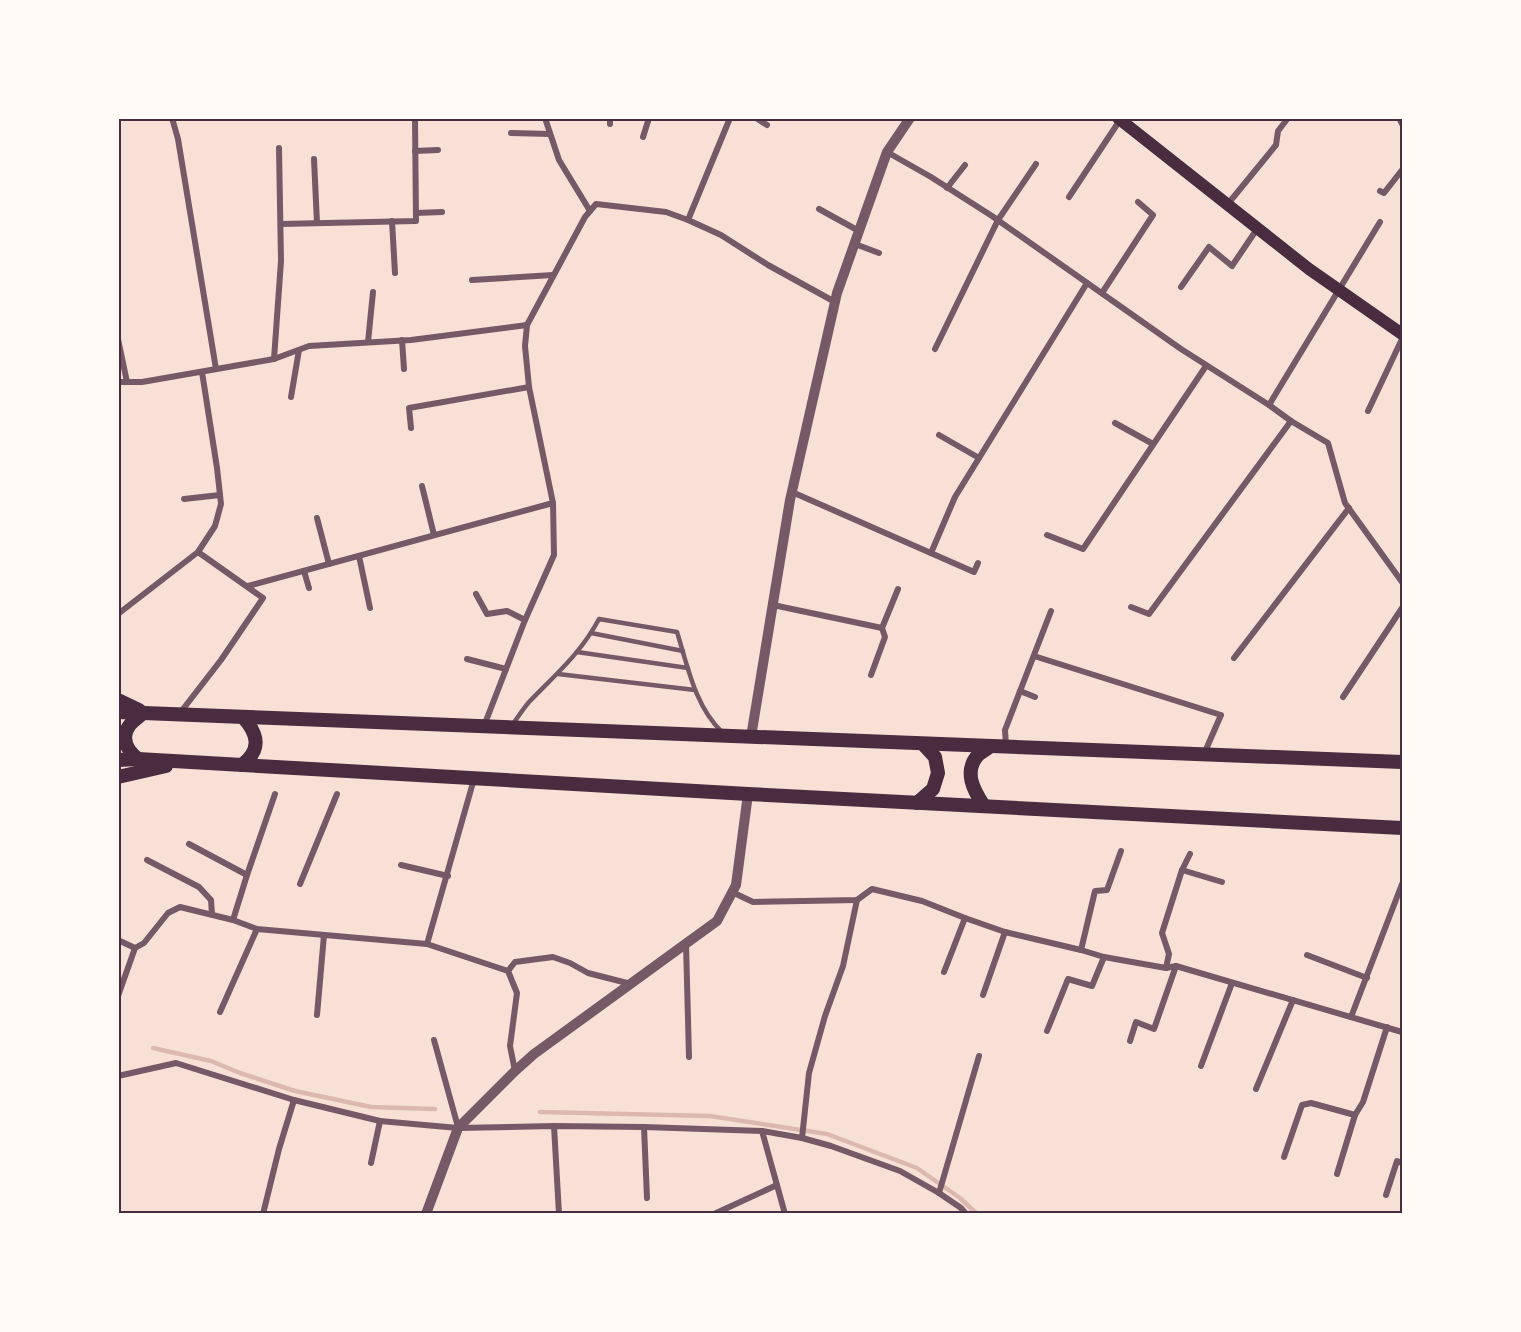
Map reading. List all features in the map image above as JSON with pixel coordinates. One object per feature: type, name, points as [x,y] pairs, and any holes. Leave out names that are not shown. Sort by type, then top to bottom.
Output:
[{"type":"main road","points":[[1120,119],[1309,269],[1402,334]]},
{"type":"main road","points":[[118,700],[143,713]]},
{"type":"main road","points":[[118,712],[1402,762]]},
{"type":"main road","points":[[138,759],[129,752],[125,741],[128,726],[143,713]]},
{"type":"main road","points":[[242,765],[250,759],[256,742],[254,731],[243,717]]},
{"type":"main road","points":[[917,802],[933,789],[938,773],[935,757],[923,744]]},
{"type":"main road","points":[[984,806],[971,779],[973,765],[978,756],[991,746]]},
{"type":"main road","points":[[118,760],[138,759],[1402,828]]},
{"type":"main road","points":[[118,777],[185,762]]},
{"type":"street","points":[[172,118],[178,139],[216,369]]},
{"type":"street","points":[[281,224],[416,221],[415,118]]},
{"type":"street","points":[[545,118],[559,160],[590,211]]},
{"type":"street","points":[[643,137],[649,118]]},
{"type":"street","points":[[688,220],[730,118]]},
{"type":"street","points":[[756,118],[766,125]]},
{"type":"street","points":[[751,737],[792,492],[835,302],[887,152],[910,118]]},
{"type":"street","points":[[1227,205],[1276,145],[1278,131],[1288,118]]},
{"type":"street","points":[[1399,118],[1402,124]]},
{"type":"street","points":[[1069,197],[1120,119]]},
{"type":"street","points":[[511,133],[550,134]]},
{"type":"street","points":[[274,360],[281,261],[279,148]]},
{"type":"street","points":[[415,151],[438,150]]},
{"type":"street","points":[[887,152],[998,220],[1206,366],[1328,443],[1345,503],[1402,582]]},
{"type":"street","points":[[314,159],[317,223]]},
{"type":"street","points":[[935,349],[998,220],[1036,164]]},
{"type":"street","points":[[947,188],[964,165]]},
{"type":"street","points":[[1380,191],[1384,193],[1402,170]]},
{"type":"street","points":[[1101,294],[1153,215],[1138,202]]},
{"type":"street","points":[[484,726],[525,620],[554,555],[553,503],[530,387],[525,346],[527,325],[585,217],[596,204],[666,212],[721,235],[768,265],[835,302]]},
{"type":"street","points":[[819,209],[859,231]]},
{"type":"street","points":[[416,213],[442,212]]},
{"type":"street","points":[[392,221],[394,273]]},
{"type":"street","points":[[1269,405],[1380,222]]},
{"type":"street","points":[[1181,287],[1209,247],[1232,267],[1257,229]]},
{"type":"street","points":[[855,244],[879,253]]},
{"type":"street","points":[[472,280],[553,275]]},
{"type":"street","points":[[931,553],[955,497],[1087,283]]},
{"type":"street","points":[[368,342],[373,292]]},
{"type":"street","points":[[118,382],[142,382],[274,360],[309,346],[402,340],[527,325]]},
{"type":"street","points":[[118,339],[127,382]]},
{"type":"street","points":[[1368,411],[1402,339]]},
{"type":"street","points":[[402,340],[404,369]]},
{"type":"street","points":[[291,397],[299,350]]},
{"type":"street","points":[[1047,535],[1083,549],[1206,366]]},
{"type":"street","points":[[118,614],[198,552],[215,526],[221,504],[202,372]]},
{"type":"street","points":[[411,428],[409,408],[530,387]]},
{"type":"street","points":[[1131,607],[1149,614],[1291,421]]},
{"type":"street","points":[[1115,423],[1153,444]]},
{"type":"street","points":[[939,435],[979,458]]},
{"type":"street","points":[[422,486],[435,535]]},
{"type":"street","points":[[792,492],[974,572],[978,563]]},
{"type":"street","points":[[184,499],[220,495]]},
{"type":"street","points":[[248,586],[553,503]]},
{"type":"street","points":[[1234,658],[1349,508]]},
{"type":"street","points":[[317,518],[329,564]]},
{"type":"street","points":[[180,714],[221,660],[263,598],[198,552]]},
{"type":"street","points":[[359,556],[370,609]]},
{"type":"street","points":[[304,571],[309,588]]},
{"type":"street","points":[[871,675],[885,637],[882,628],[897,589]]},
{"type":"street","points":[[476,594],[487,614],[507,611],[525,620]]},
{"type":"street","points":[[773,605],[882,628]]},
{"type":"street","points":[[1343,696],[1402,608]]},
{"type":"street","points":[[1006,747],[1005,730],[1051,611]]},
{"type":"street","points":[[1034,656],[1221,714],[1203,754]]},
{"type":"street","points":[[467,659],[506,669]]},
{"type":"street","points":[[1020,691],[1035,697]]},
{"type":"street","points":[[427,944],[474,778]]},
{"type":"street","points":[[232,920],[275,794]]},
{"type":"street","points":[[300,884],[337,794]]},
{"type":"street","points":[[426,1214],[458,1128],[534,1054],[717,921],[736,885],[748,794]]},
{"type":"street","points":[[189,844],[247,875]]},
{"type":"street","points":[[1081,950],[1095,891],[1107,890],[1121,850]]},
{"type":"street","points":[[1166,968],[1169,954],[1162,933],[1182,870],[1190,854]]},
{"type":"street","points":[[147,860],[199,887],[211,900],[212,914]]},
{"type":"street","points":[[401,865],[448,876]]},
{"type":"street","points":[[1182,870],[1222,882]]},
{"type":"street","points":[[1351,1017],[1402,884]]},
{"type":"street","points":[[732,892],[753,902],[858,900],[872,889],[922,901],[1005,932],[1104,957],[1166,968],[1176,966],[1402,1032]]},
{"type":"street","points":[[802,1137],[809,1073],[825,1016],[843,966],[858,900]]},
{"type":"street","points":[[118,996],[135,948],[144,943],[168,913],[180,907],[257,928],[427,944],[508,970]]},
{"type":"street","points":[[944,972],[965,918]]},
{"type":"street","points":[[220,1012],[257,928]]},
{"type":"street","points":[[983,996],[1005,932]]},
{"type":"street","points":[[317,1015],[324,935]]},
{"type":"street","points":[[118,940],[135,948]]},
{"type":"street","points":[[686,944],[689,1057]]},
{"type":"street","points":[[1307,955],[1367,978]]},
{"type":"street","points":[[508,970],[515,962],[553,957],[588,973],[632,984]]},
{"type":"street","points":[[1047,1031],[1068,979],[1092,986],[1104,957]]},
{"type":"street","points":[[1130,1041],[1136,1022],[1154,1029],[1176,966]]},
{"type":"street","points":[[508,970],[517,993],[510,1046],[515,1071]]},
{"type":"street","points":[[1201,1066],[1232,983]]},
{"type":"street","points":[[1256,1089],[1293,1000]]},
{"type":"street","points":[[1337,1174],[1355,1115],[1363,1102],[1387,1027]]},
{"type":"street","points":[[434,1040],[458,1128]]},
{"type":"street","points":[[939,1192],[979,1056]]},
{"type":"street","points":[[118,1076],[176,1063],[294,1100],[380,1121],[458,1128],[644,1127],[762,1131],[802,1137],[900,1171],[939,1192],[966,1214]]},
{"type":"street","points":[[263,1214],[294,1100]]},
{"type":"street","points":[[1284,1156],[1302,1105],[1311,1103],[1355,1115]]},
{"type":"street","points":[[371,1163],[380,1121]]},
{"type":"street","points":[[554,1126],[559,1214]]},
{"type":"street","points":[[644,1127],[647,1198]]},
{"type":"street","points":[[762,1131],[785,1214]]},
{"type":"street","points":[[1386,1196],[1397,1161],[1402,1163]]},
{"type":"street","points":[[714,1214],[777,1185]]},
{"type":"lane","points":[[510,727],[528,704],[577,652],[598,619],[677,632],[695,690],[713,723],[726,736]]},
{"type":"lane","points":[[591,633],[683,651]]},
{"type":"lane","points":[[577,652],[688,668]]},
{"type":"lane","points":[[558,674],[695,690]]},
{"type":"waterway","points":[[153,1048],[211,1061],[295,1091],[371,1107],[435,1109]]},
{"type":"waterway","points":[[540,1112],[710,1116],[827,1134],[917,1168],[960,1198],[977,1214]]}]
